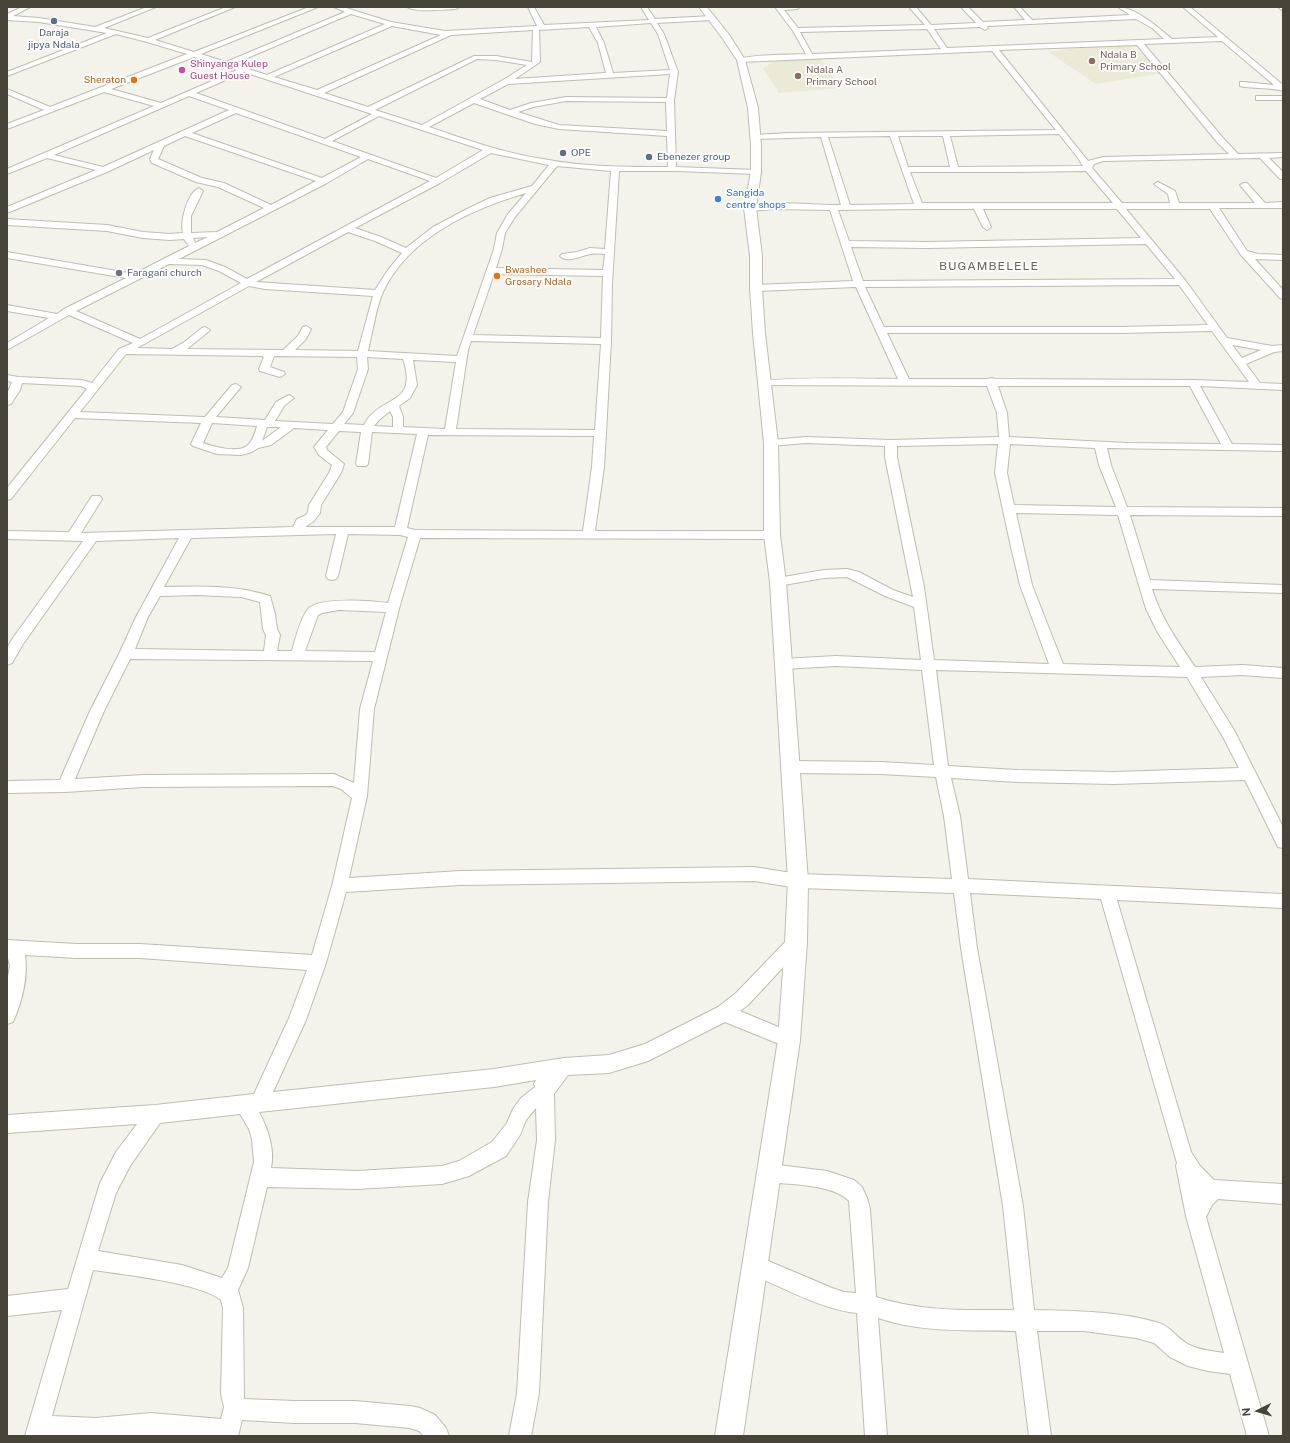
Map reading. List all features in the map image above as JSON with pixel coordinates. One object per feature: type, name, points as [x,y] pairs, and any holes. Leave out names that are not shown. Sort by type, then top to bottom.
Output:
[{"type":"street","points":[[7,18],[28,7]]},
{"type":"street","points":[[95,29],[153,7]]},
{"type":"street","points":[[149,40],[232,7]]},
{"type":"street","points":[[7,127],[107,90],[315,7]]},
{"type":"street","points":[[337,7],[391,24],[429,32],[438,35],[439,38]]},
{"type":"street","points":[[410,7],[456,7]]},
{"type":"street","points":[[424,127],[506,82],[537,60],[539,27],[531,7]]},
{"type":"street","points":[[644,7],[661,34],[674,72],[670,100],[672,169]]},
{"type":"street","points":[[779,8],[797,7]]},
{"type":"street","points":[[912,7],[924,19],[945,50]]},
{"type":"street","points":[[964,7],[982,24],[988,33]]},
{"type":"street","points":[[1017,7],[1030,22]]},
{"type":"street","points":[[1121,7],[1154,27],[1170,41]]},
{"type":"street","points":[[1186,7],[1222,39],[1282,88]]},
{"type":"street","points":[[779,8],[796,30],[810,56]]},
{"type":"street","points":[[227,64],[350,12]]},
{"type":"street","points":[[429,32],[450,33],[654,21],[707,12],[727,38],[741,60],[752,108],[756,137],[756,172],[750,208],[756,256],[756,288],[759,333],[771,443],[772,535],[778,582],[798,881],[796,942],[789,1040],[729,1436]]},
{"type":"street","points":[[796,30],[930,27],[1138,17]]},
{"type":"street","points":[[7,18],[38,20],[115,32],[149,40],[424,127],[490,150],[556,163],[615,169],[672,169],[756,172]]},
{"type":"street","points":[[269,78],[391,24]]},
{"type":"street","points":[[591,24],[601,43],[610,75]]},
{"type":"street","points":[[7,74],[115,32]]},
{"type":"street","points":[[317,93],[450,33]]},
{"type":"street","points":[[741,60],[1222,39]]},
{"type":"street","points":[[1139,42],[1220,140],[1235,155]]},
{"type":"street","points":[[994,48],[1062,132],[1088,168],[1121,206],[1182,282],[1257,386]]},
{"type":"street","points":[[369,110],[476,57],[490,57],[533,64]]},
{"type":"street","points":[[7,172],[244,70]]},
{"type":"street","points":[[506,82],[674,72]]},
{"type":"street","points":[[1266,75],[1277,75]]},
{"type":"street","points":[[1243,84],[1282,88]]},
{"type":"street","points":[[107,90],[162,106]]},
{"type":"street","points":[[7,91],[50,110]]},
{"type":"street","points":[[190,94],[437,181]]},
{"type":"street","points":[[1259,98],[1283,98]]},
{"type":"street","points":[[512,112],[538,104],[566,99],[670,100]]},
{"type":"street","points":[[474,100],[538,122],[559,127],[670,134]]},
{"type":"street","points":[[7,210],[104,170],[236,110]]},
{"type":"street","points":[[325,142],[379,113]]},
{"type":"street","points":[[756,137],[1062,132]]},
{"type":"street","points":[[184,133],[324,181]]},
{"type":"street","points":[[893,134],[919,206]]},
{"type":"street","points":[[946,134],[955,170]]},
{"type":"street","points":[[824,135],[846,207]]},
{"type":"street","points":[[160,145],[154,159],[155,161],[198,180],[221,185],[270,208]]},
{"type":"street","points":[[7,496],[123,351],[437,181],[490,150]]},
{"type":"street","points":[[46,155],[104,170]]},
{"type":"street","points":[[1082,158],[1098,160],[1235,155],[1283,155]]},
{"type":"street","points":[[7,346],[133,276],[193,248],[324,181],[368,156]]},
{"type":"street","points":[[1263,156],[1283,177]]},
{"type":"street","points":[[1088,168],[1092,162],[1098,160]]},
{"type":"street","points":[[450,432],[463,350],[490,271],[501,232],[511,216],[556,163]]},
{"type":"street","points":[[905,169],[1020,170],[1088,168]]},
{"type":"street","points":[[588,535],[598,467],[601,433],[608,273],[615,169]]},
{"type":"street","points":[[1158,184],[1172,193],[1175,205]]},
{"type":"street","points":[[1244,185],[1262,205]]},
{"type":"street","points":[[297,530],[301,522],[310,518],[314,513],[315,505],[335,473],[338,464],[330,457],[324,455],[320,447],[336,427],[346,418],[353,403],[363,369],[361,362],[362,354],[378,293],[391,272],[406,252],[436,229],[493,200],[536,187]]},
{"type":"street","points":[[199,191],[186,215],[187,236],[203,262]]},
{"type":"street","points":[[750,208],[774,206],[833,208],[919,206],[1283,205]]},
{"type":"street","points":[[977,206],[987,227]]},
{"type":"street","points":[[1213,206],[1244,253],[1283,296]]},
{"type":"street","points":[[797,207],[838,224]]},
{"type":"street","points":[[833,208],[859,284],[906,382]]},
{"type":"street","points":[[7,222],[107,228],[143,235],[187,236],[221,233]]},
{"type":"street","points":[[348,229],[380,238],[406,252]]},
{"type":"street","points":[[845,244],[927,245],[1149,241]]},
{"type":"street","points":[[565,256],[578,255],[590,251],[610,252]]},
{"type":"street","points":[[1244,253],[1261,258],[1282,257]]},
{"type":"street","points":[[7,255],[133,276]]},
{"type":"street","points":[[166,261],[203,262],[222,269],[248,283],[278,288],[378,293]]},
{"type":"street","points":[[490,271],[608,273]]},
{"type":"street","points":[[756,288],[859,284],[1182,282]]},
{"type":"street","points":[[7,308],[58,317]]},
{"type":"street","points":[[67,312],[82,316],[133,338],[140,343]]},
{"type":"street","points":[[880,330],[1120,330],[1214,328]]},
{"type":"street","points":[[287,352],[302,337],[306,329]]},
{"type":"street","points":[[174,351],[187,345],[205,330]]},
{"type":"street","points":[[468,338],[606,341]]},
{"type":"street","points":[[1223,340],[1272,349],[1283,348]]},
{"type":"street","points":[[1241,362],[1272,349]]},
{"type":"street","points":[[123,351],[287,352],[406,355],[462,359]]},
{"type":"street","points":[[264,352],[268,356],[264,368],[268,371],[280,374]]},
{"type":"street","points":[[362,464],[368,429],[371,421],[379,413],[407,393],[412,384],[409,361],[406,355]]},
{"type":"street","points":[[7,378],[17,385]]},
{"type":"street","points":[[7,402],[17,385],[34,381],[82,383],[89,385],[92,389]]},
{"type":"street","points":[[765,383],[991,381],[1193,383],[1283,387]]},
{"type":"street","points":[[991,381],[1002,412],[1005,440],[1001,472],[1016,547],[1026,584],[1058,669]]},
{"type":"street","points":[[1193,383],[1229,448]]},
{"type":"street","points":[[236,387],[213,412],[197,444],[203,448],[215,451],[239,452],[253,446],[267,443],[291,424]]},
{"type":"street","points":[[253,446],[265,423],[280,404],[289,398]]},
{"type":"street","points":[[393,404],[398,417],[398,430]]},
{"type":"street","points":[[71,415],[450,432],[601,433]]},
{"type":"street","points":[[226,1290],[233,1280],[238,1268],[263,1162],[263,1149],[252,1103],[297,1020],[318,963],[340,886],[360,796],[367,709],[393,608],[408,532],[410,486],[421,445],[423,431]]},
{"type":"street","points":[[771,443],[806,440],[891,443],[1005,440],[1229,448],[1283,448]]},
{"type":"street","points":[[860,441],[891,457]]},
{"type":"street","points":[[891,443],[891,457],[904,512],[921,605],[942,772],[952,816],[969,948],[1013,1206],[1040,1436]]},
{"type":"street","points":[[1100,444],[1105,465],[1123,511],[1152,609],[1163,630],[1229,734],[1283,842]]},
{"type":"street","points":[[73,536],[96,499]]},
{"type":"street","points":[[1009,509],[1283,512]]},
{"type":"street","points":[[7,535],[92,537],[297,530],[343,530],[588,535],[772,535]]},
{"type":"street","points":[[332,576],[343,530]]},
{"type":"street","points":[[65,786],[97,711],[126,654],[142,617],[188,534]]},
{"type":"street","points":[[7,660],[13,641],[92,537]]},
{"type":"street","points":[[778,582],[824,574],[847,573],[855,575],[889,593],[921,605]]},
{"type":"street","points":[[1144,584],[1283,589]]},
{"type":"street","points":[[156,592],[210,590],[259,596],[266,599],[270,614],[270,629],[273,635],[270,655]]},
{"type":"street","points":[[297,656],[309,620],[312,613],[317,609],[351,606],[393,608]]},
{"type":"street","points":[[126,654],[297,656],[350,654],[381,657]]},
{"type":"street","points":[[783,664],[836,661],[929,666],[1191,672],[1242,670],[1283,673]]},
{"type":"street","points":[[790,767],[880,768],[1017,776],[1114,778],[1250,774]]},
{"type":"street","points":[[7,787],[65,786],[143,781],[334,780],[346,785],[360,796]]},
{"type":"street","points":[[340,886],[460,878],[754,874],[798,881],[961,886],[1283,901]]},
{"type":"street","points":[[1107,893],[1183,1156],[1196,1216],[1258,1436]]},
{"type":"street","points":[[7,1124],[155,1114],[494,1078],[564,1067],[609,1064],[648,1052],[724,1013],[742,999],[796,942]]},
{"type":"street","points":[[7,1016],[12,1003],[18,966],[11,947],[77,951],[140,951],[318,963]]},
{"type":"street","points":[[724,1013],[789,1040]]},
{"type":"street","points":[[260,1177],[357,1180],[442,1175],[462,1169],[499,1149],[514,1129],[519,1115],[527,1104],[537,1095],[545,1091],[564,1067]]},
{"type":"street","points":[[520,1436],[527,1405],[538,1202],[546,1140],[545,1091],[539,1071]]},
{"type":"street","points":[[86,1259],[146,1269],[213,1283],[226,1290],[230,1296],[233,1308],[232,1394],[235,1407],[227,1433],[151,1424],[96,1429],[37,1431],[86,1259],[107,1190],[115,1172],[155,1114]]},
{"type":"street","points":[[1183,1156],[1196,1177],[1207,1187],[1214,1190],[1283,1194]]},
{"type":"street","points":[[770,1173],[824,1180],[841,1184],[854,1190],[858,1197],[876,1436]]},
{"type":"street","points":[[1196,1216],[1205,1198],[1214,1190]]},
{"type":"street","points":[[754,1265],[831,1298],[844,1302],[867,1304],[894,1313],[923,1318],[963,1320],[1084,1321],[1136,1328],[1160,1334],[1177,1350],[1188,1356],[1208,1361],[1238,1365]]},
{"type":"street","points":[[7,1306],[75,1298]]},
{"type":"street","points":[[235,1407],[246,1410],[355,1412],[410,1416],[427,1423],[438,1436]]},
{"type":"shaded area","points":[[1122,41],[1172,72],[1096,84],[1048,52]]},
{"type":"shaded area","points":[[821,58],[841,88],[779,93],[763,68],[773,62]]},
{"type":"place","name":"Daraja jipya Ndala","points":[[54,21]]},
{"type":"place","name":"Ndala B Primary School","points":[[1092,61]]},
{"type":"place","name":"Shinyanga Kulep Guest House","points":[[182,70]]},
{"type":"place","name":"Ndala A Primary School","points":[[798,76]]},
{"type":"place","name":"Sheraton","points":[[134,80]]},
{"type":"place","name":"OPE","points":[[563,153]]},
{"type":"place","name":"Ebenezer group","points":[[649,157]]},
{"type":"place","name":"Sangida centre shops","points":[[718,199]]},
{"type":"place","name":"Faragani church","points":[[119,273]]},
{"type":"place","name":"Bwashee Grosary Ndala","points":[[497,276]]},
{"type":"district","name":"BUGAMBELELE","points":[[989,266]]}]
